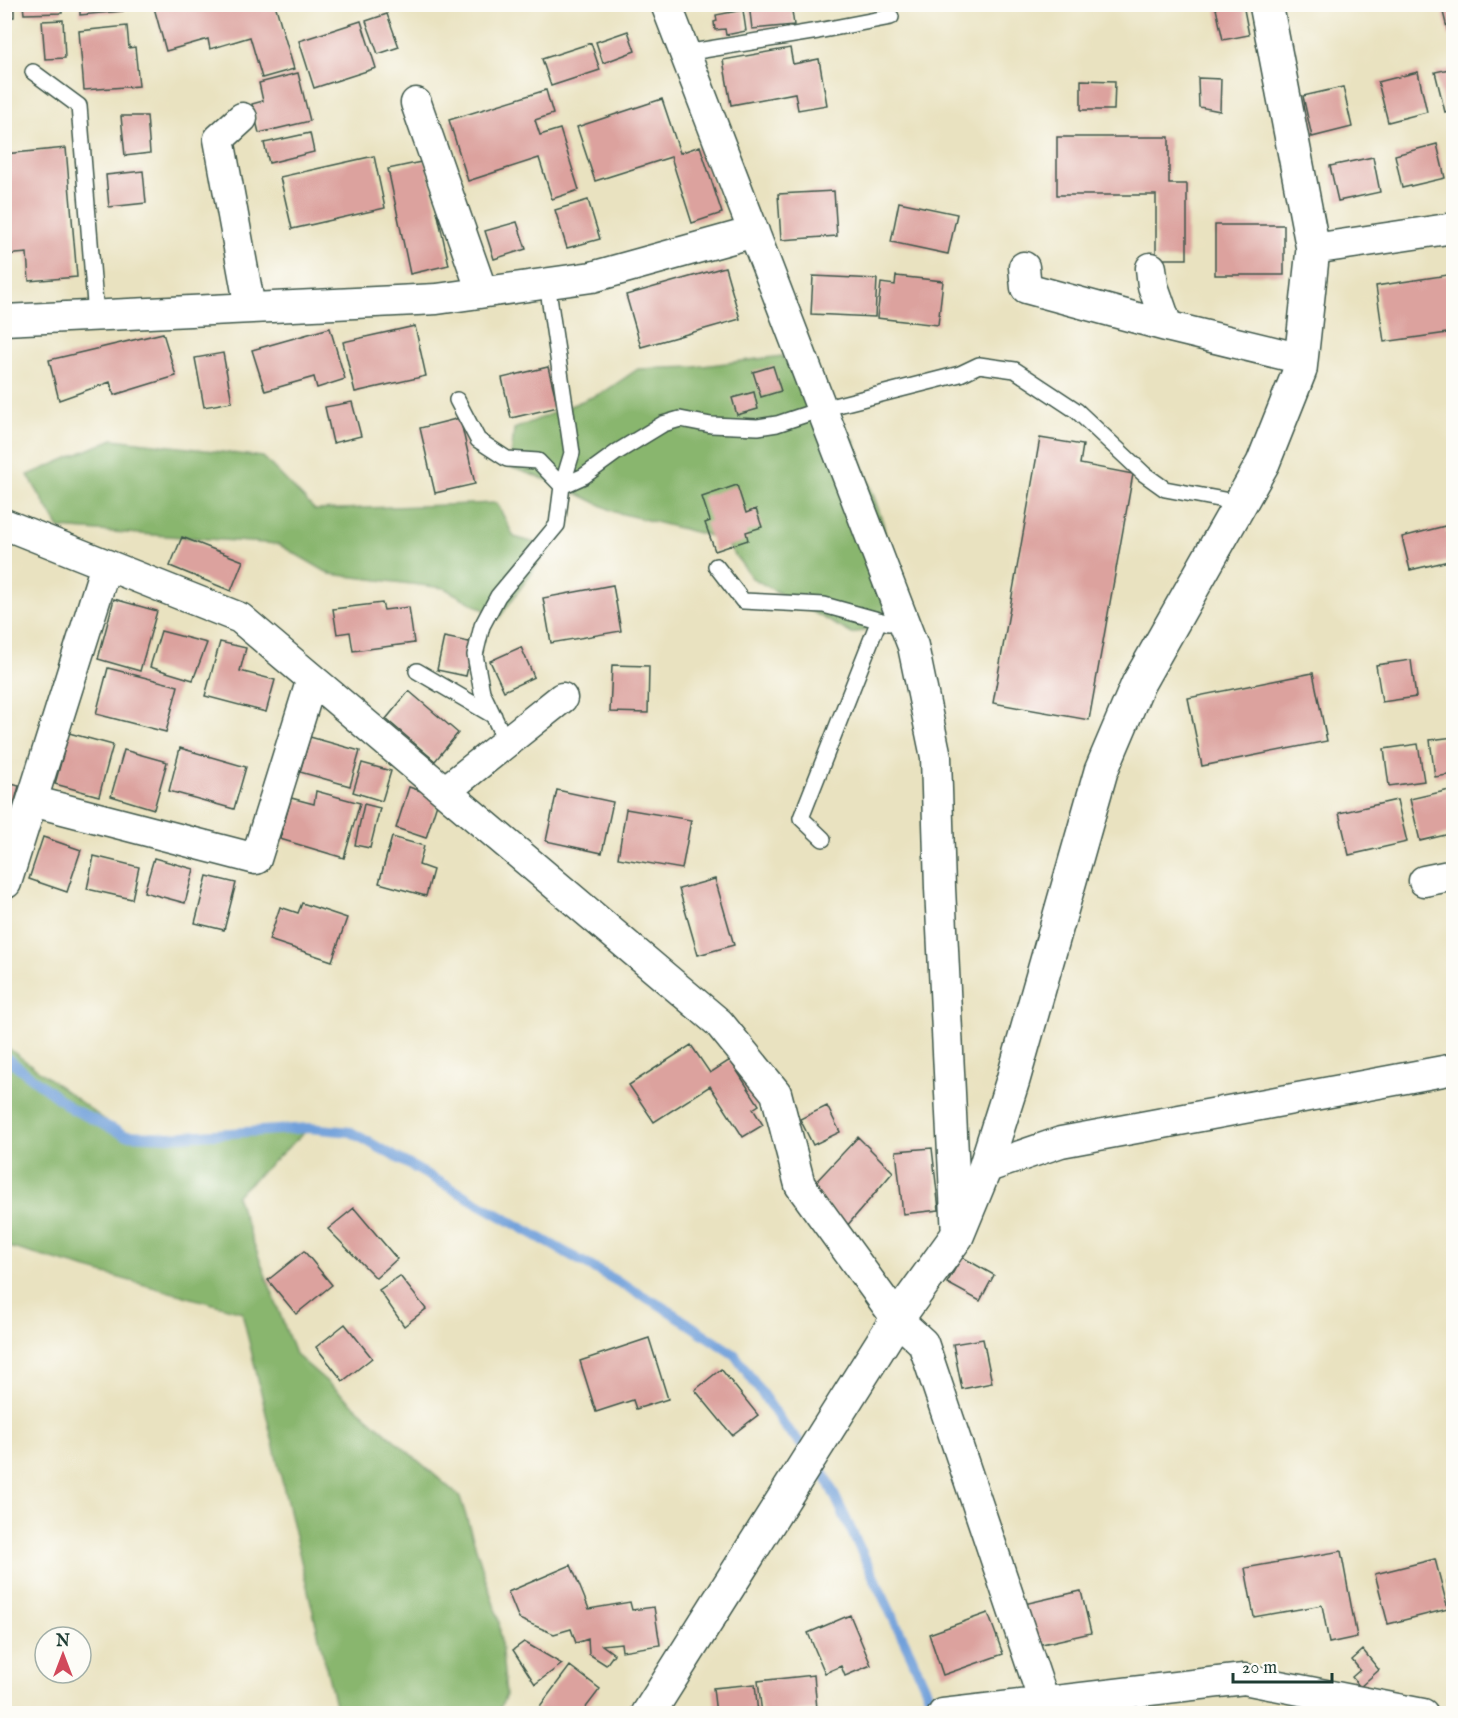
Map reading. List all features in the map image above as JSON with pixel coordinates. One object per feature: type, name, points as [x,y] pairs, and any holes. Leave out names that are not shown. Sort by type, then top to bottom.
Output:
[{"type":"street","points":[[666,4],[822,409],[892,623],[913,646],[936,757],[957,1236]]},
{"type":"street","points":[[648,1713],[897,1319],[957,1236],[985,1168],[1013,1080],[1101,771],[1138,684],[1263,463],[1300,370],[1313,249],[1266,4]]},
{"type":"street","points":[[416,103],[482,292]]},
{"type":"street","points":[[242,118],[219,139],[250,308]]},
{"type":"street","points":[[1313,249],[1454,228]]},
{"type":"street","points":[[4,320],[437,299],[592,278],[754,232]]},
{"type":"street","points":[[1024,267],[1026,288],[1302,359]]},
{"type":"street","points":[[1151,268],[1153,286],[1167,326]]},
{"type":"street","points":[[4,524],[240,618],[719,1023],[776,1093],[801,1185],[897,1319],[923,1343],[1044,1702]]},
{"type":"street","points":[[6,883],[106,565]]},
{"type":"street","points":[[32,801],[256,859],[312,679]]},
{"type":"street","points":[[445,791],[500,729],[562,698]]},
{"type":"street","points":[[1424,881],[1454,875]]},
{"type":"street","points":[[985,1168],[1061,1142],[1454,1069]]},
{"type":"street","points":[[953,1712],[1245,1679],[1423,1713]]},
{"type":"lane","points":[[685,53],[891,17]]},
{"type":"lane","points":[[33,72],[79,106],[96,316]]},
{"type":"lane","points":[[500,729],[482,692],[475,655],[482,626],[498,596],[557,525],[562,486],[572,453],[548,284]]},
{"type":"lane","points":[[562,486],[584,477],[617,452],[663,424],[680,419],[711,426],[758,427],[777,424],[822,409],[960,375],[979,365],[1015,370],[1077,411],[1144,474],[1165,489],[1240,503]]},
{"type":"lane","points":[[457,400],[478,440],[507,459],[538,461],[562,486]]},
{"type":"lane","points":[[716,566],[743,602],[825,605],[892,623],[801,818],[823,839]]},
{"type":"lane","points":[[417,671],[500,729]]},
{"type":"green space","points":[[782,356],[822,409],[854,440],[883,523],[902,618],[852,634],[752,578],[723,539],[615,512],[558,484],[510,467],[514,429],[604,392],[638,369],[695,367]]},
{"type":"green space","points":[[113,439],[263,457],[315,510],[497,503],[514,537],[550,547],[499,618],[444,588],[330,574],[278,544],[59,528],[28,475]]},
{"type":"green space","points":[[4,1045],[125,1135],[309,1128],[236,1196],[295,1354],[460,1497],[499,1621],[506,1695],[498,1713],[337,1713],[242,1312],[5,1246]]},
{"type":"building","points":[[4,4],[14,4],[14,17],[4,18]]},
{"type":"building","points":[[23,4],[62,4],[62,13],[24,14]]},
{"type":"building","points":[[80,4],[122,4],[123,11],[80,15]]},
{"type":"building","points":[[153,4],[275,4],[294,69],[262,78],[250,37],[210,49],[208,39],[166,51]]},
{"type":"building","points":[[749,4],[791,4],[794,25],[752,29]]},
{"type":"building","points":[[1215,4],[1243,4],[1249,35],[1223,40]]},
{"type":"building","points":[[1441,4],[1454,4],[1454,35],[1449,36]]},
{"type":"building","points":[[743,10],[746,31],[726,35],[725,29],[715,30],[716,15]]},
{"type":"building","points":[[387,14],[399,47],[378,54],[366,21]]},
{"type":"building","points":[[63,20],[65,58],[45,59],[42,21]]},
{"type":"building","points":[[361,21],[376,68],[314,88],[299,41]]},
{"type":"building","points":[[127,26],[129,48],[135,47],[139,86],[84,90],[79,31]]},
{"type":"building","points":[[628,31],[635,51],[603,63],[596,42]]},
{"type":"building","points":[[591,43],[600,70],[551,86],[542,59]]},
{"type":"building","points":[[790,48],[793,64],[819,59],[827,105],[798,110],[795,93],[731,105],[723,60]]},
{"type":"building","points":[[1454,68],[1454,110],[1445,112],[1435,72]]},
{"type":"building","points":[[1418,72],[1427,112],[1388,122],[1378,82]]},
{"type":"building","points":[[298,73],[310,121],[259,133],[252,104],[263,101],[259,83]]},
{"type":"building","points":[[1198,78],[1221,79],[1220,111],[1199,107]]},
{"type":"building","points":[[1081,80],[1115,81],[1114,110],[1081,110]]},
{"type":"building","points":[[1343,87],[1352,127],[1312,137],[1303,96]]},
{"type":"building","points":[[546,90],[553,114],[535,120],[540,135],[560,129],[579,190],[552,199],[539,158],[468,181],[449,120]]},
{"type":"building","points":[[662,99],[680,153],[700,146],[722,213],[692,223],[671,157],[595,181],[577,127]]},
{"type":"building","points":[[121,116],[147,116],[150,153],[125,156]]},
{"type":"building","points":[[310,133],[314,152],[269,163],[264,143]]},
{"type":"building","points":[[1057,137],[1169,137],[1169,184],[1187,184],[1187,259],[1156,259],[1156,195],[1057,195]]},
{"type":"building","points":[[1437,144],[1445,178],[1402,188],[1395,155]]},
{"type":"building","points":[[66,148],[77,277],[29,281],[27,253],[4,255],[4,154]]},
{"type":"building","points":[[374,156],[385,208],[292,229],[280,177]]},
{"type":"building","points":[[1373,157],[1380,192],[1338,201],[1330,166]]},
{"type":"building","points":[[426,161],[449,265],[410,274],[388,169]]},
{"type":"building","points":[[143,171],[146,203],[109,207],[106,175]]},
{"type":"building","points":[[834,191],[837,236],[781,240],[778,194]]},
{"type":"building","points":[[588,200],[600,239],[567,248],[555,210]]},
{"type":"building","points":[[899,202],[957,214],[948,254],[891,242]]},
{"type":"building","points":[[517,222],[526,249],[494,259],[485,231]]},
{"type":"building","points":[[1215,225],[1284,225],[1284,275],[1215,275]]},
{"type":"building","points":[[725,267],[740,319],[641,347],[626,295]]},
{"type":"building","points":[[1454,274],[1454,332],[1384,342],[1376,286]]},
{"type":"building","points":[[813,276],[877,279],[875,317],[811,314]]},
{"type":"building","points":[[896,276],[943,281],[938,325],[877,318],[881,283],[895,285]]},
{"type":"building","points":[[415,326],[426,376],[355,392],[343,342]]},
{"type":"building","points":[[330,328],[345,379],[317,388],[314,377],[265,391],[252,350]]},
{"type":"building","points":[[163,333],[176,376],[114,395],[110,382],[59,400],[49,360]]},
{"type":"building","points":[[223,353],[232,402],[204,407],[195,358]]},
{"type":"building","points":[[773,366],[781,391],[761,397],[753,372]]},
{"type":"building","points":[[548,367],[558,407],[511,418],[502,378]]},
{"type":"building","points":[[754,392],[758,409],[737,415],[732,398]]},
{"type":"building","points":[[352,402],[361,436],[333,443],[325,407]]},
{"type":"building","points":[[460,418],[475,484],[435,493],[420,428]]},
{"type":"building","points":[[1040,438],[1083,445],[1080,464],[1133,474],[1089,720],[993,703]]},
{"type":"building","points":[[737,485],[746,513],[756,509],[762,527],[746,532],[748,540],[715,551],[705,523],[710,521],[702,497]]},
{"type":"building","points":[[1445,526],[1453,560],[1410,570],[1402,537]]},
{"type":"building","points":[[182,537],[243,561],[231,591],[170,566]]},
{"type":"building","points":[[613,585],[621,631],[551,643],[543,598]]},
{"type":"building","points":[[114,599],[157,611],[140,671],[98,659]]},
{"type":"building","points":[[382,603],[384,610],[409,607],[414,643],[353,651],[350,632],[337,634],[333,609]]},
{"type":"building","points":[[161,631],[207,643],[193,680],[150,667]]},
{"type":"building","points":[[444,637],[474,643],[466,676],[437,670]]},
{"type":"building","points":[[220,642],[246,648],[240,671],[275,680],[266,712],[205,696]]},
{"type":"building","points":[[521,647],[534,677],[504,691],[490,661]]},
{"type":"building","points":[[1411,660],[1416,697],[1382,702],[1376,665]]},
{"type":"building","points":[[612,665],[649,666],[648,713],[610,712]]},
{"type":"building","points":[[108,668],[178,686],[166,732],[96,714]]},
{"type":"building","points":[[1313,673],[1327,741],[1202,766],[1188,698]]},
{"type":"building","points":[[409,691],[458,733],[435,761],[386,719]]},
{"type":"building","points":[[69,733],[113,745],[99,796],[55,784]]},
{"type":"building","points":[[310,737],[360,751],[350,786],[300,772]]},
{"type":"building","points":[[1454,737],[1454,774],[1435,777],[1430,740]]},
{"type":"building","points":[[1418,744],[1424,781],[1389,786],[1384,749]]},
{"type":"building","points":[[180,748],[246,767],[234,809],[169,791]]},
{"type":"building","points":[[124,750],[167,762],[154,809],[111,796]]},
{"type":"building","points":[[362,763],[391,771],[382,801],[353,792]]},
{"type":"building","points":[[4,782],[19,786],[5,837],[4,836]]},
{"type":"building","points":[[409,787],[439,797],[426,838],[396,828]]},
{"type":"building","points":[[1454,789],[1454,833],[1420,841],[1410,799]]},
{"type":"building","points":[[557,790],[613,802],[602,853],[546,841]]},
{"type":"building","points":[[316,791],[360,803],[344,858],[280,839],[291,798],[314,804]]},
{"type":"building","points":[[1397,800],[1407,842],[1349,855],[1339,813]]},
{"type":"building","points":[[364,804],[380,808],[370,848],[355,845]]},
{"type":"building","points":[[626,809],[691,820],[682,869],[618,858]]},
{"type":"building","points":[[43,837],[81,850],[67,892],[29,879]]},
{"type":"building","points":[[392,837],[424,846],[419,865],[433,870],[426,896],[379,883]]},
{"type":"building","points":[[94,856],[139,867],[132,899],[87,889]]},
{"type":"building","points":[[154,858],[194,869],[185,903],[144,892]]},
{"type":"building","points":[[207,876],[236,883],[224,930],[195,923]]},
{"type":"building","points":[[715,879],[734,945],[698,955],[679,889]]},
{"type":"building","points":[[302,903],[347,918],[332,961],[269,940],[280,907],[298,913]]},
{"type":"building","points":[[691,1045],[710,1073],[730,1060],[759,1105],[753,1109],[763,1125],[743,1137],[710,1086],[654,1122],[629,1085]]},
{"type":"building","points":[[827,1106],[840,1132],[813,1145],[800,1119]]},
{"type":"building","points":[[858,1137],[893,1172],[846,1227],[811,1187]]},
{"type":"building","points":[[932,1148],[939,1210],[903,1214],[896,1151]]},
{"type":"building","points":[[354,1208],[397,1259],[376,1278],[328,1229]]},
{"type":"building","points":[[304,1251],[332,1285],[296,1314],[268,1280]]},
{"type":"building","points":[[962,1257],[994,1275],[980,1301],[947,1283]]},
{"type":"building","points":[[400,1276],[426,1309],[404,1326],[379,1290]]},
{"type":"building","points":[[345,1324],[372,1358],[343,1381],[316,1347]]},
{"type":"building","points":[[649,1338],[668,1399],[636,1409],[633,1400],[596,1412],[580,1361]]},
{"type":"building","points":[[983,1339],[992,1383],[962,1389],[953,1344]]},
{"type":"building","points":[[721,1369],[758,1415],[732,1435],[695,1390]]},
{"type":"building","points":[[1341,1551],[1357,1637],[1329,1643],[1322,1605],[1254,1617],[1245,1568]]},
{"type":"building","points":[[1435,1559],[1448,1609],[1388,1624],[1375,1574]]},
{"type":"building","points":[[571,1565],[589,1609],[630,1602],[632,1610],[654,1607],[660,1645],[622,1651],[621,1643],[602,1645],[614,1654],[606,1665],[589,1654],[588,1639],[576,1643],[571,1629],[554,1634],[519,1619],[508,1592]]},
{"type":"building","points":[[1454,1580],[1454,1602],[1453,1602],[1447,1582]]},
{"type":"building","points":[[1081,1591],[1091,1633],[1033,1646],[1024,1604]]},
{"type":"building","points":[[988,1613],[1003,1654],[943,1675],[929,1634]]},
{"type":"building","points":[[850,1615],[871,1665],[845,1676],[841,1666],[825,1673],[808,1633]]},
{"type":"building","points":[[524,1642],[562,1664],[535,1684],[513,1650]]},
{"type":"building","points":[[1363,1650],[1379,1670],[1360,1687],[1352,1677],[1360,1670],[1352,1660]]},
{"type":"building","points":[[570,1666],[600,1689],[581,1714],[534,1714]]},
{"type":"building","points":[[814,1675],[817,1709],[762,1714],[758,1681]]},
{"type":"building","points":[[755,1684],[758,1714],[716,1714],[713,1688]]},
{"type":"waterway","points":[[4,1056],[72,1109],[125,1135],[169,1137],[309,1128],[351,1132],[663,1307],[735,1355],[786,1428],[819,1463],[937,1714]]}]
